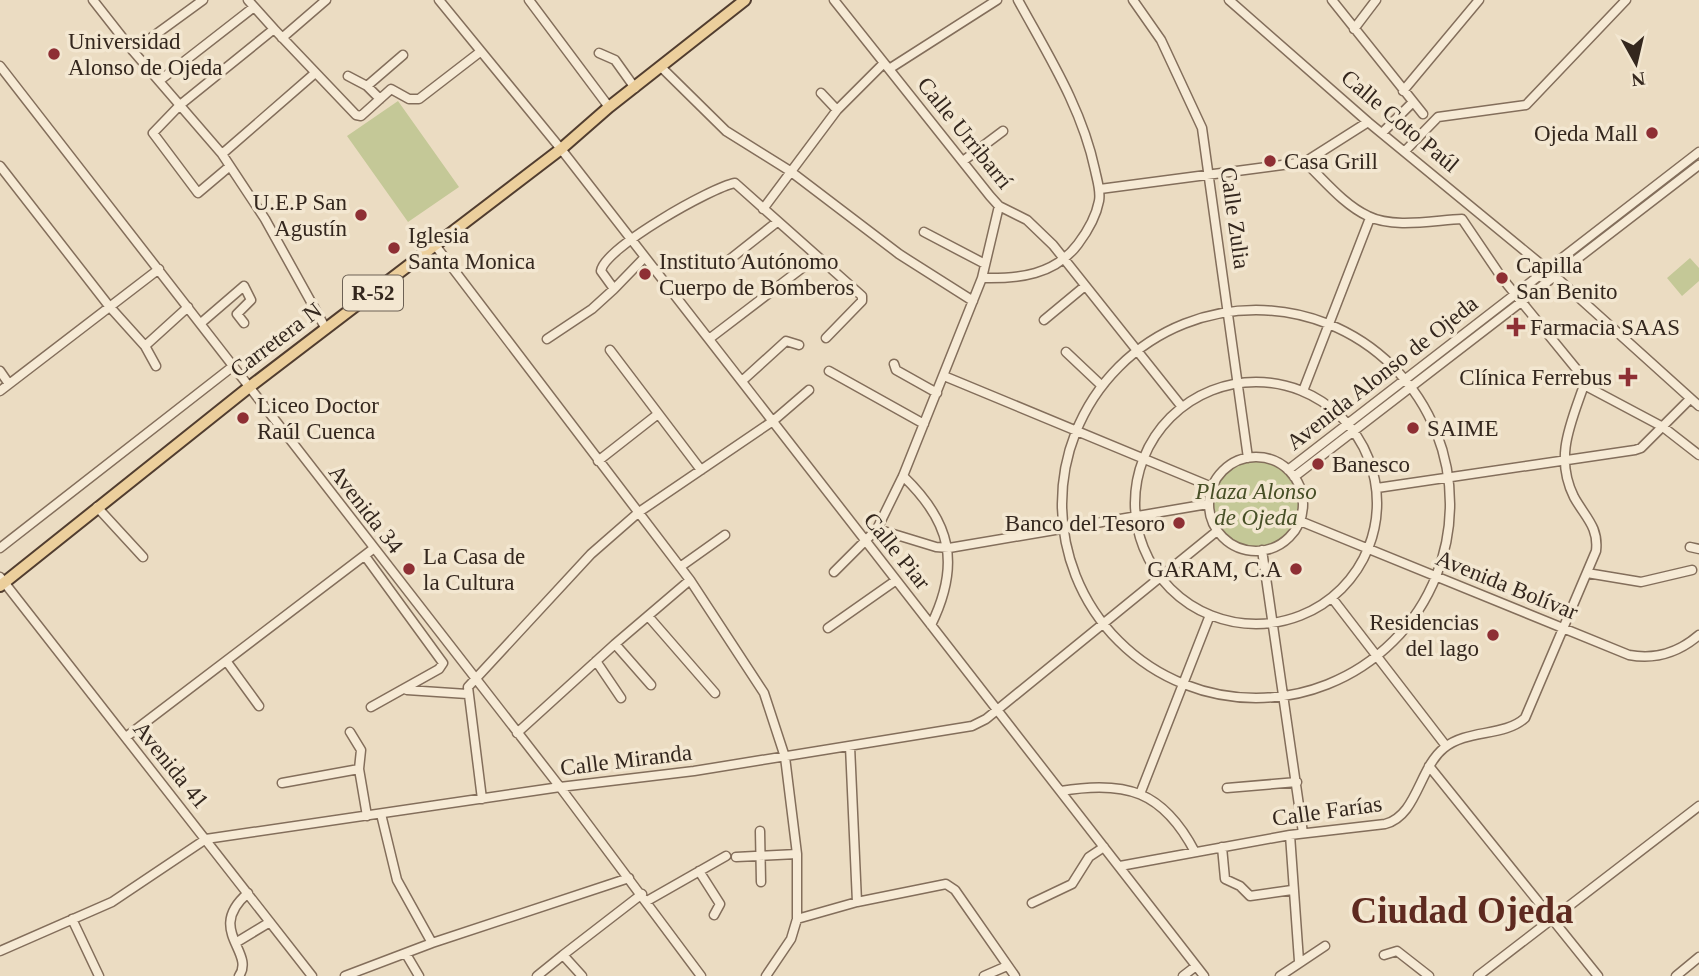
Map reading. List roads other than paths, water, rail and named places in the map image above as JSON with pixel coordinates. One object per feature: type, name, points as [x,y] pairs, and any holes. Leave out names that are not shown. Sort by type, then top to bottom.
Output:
[{"type":"main road","name":"Carretera N","points":[[2,582],[248,388],[561,149],[609,107],[662,68],[745,0]]},
{"type":"street","points":[[93,0],[222,154],[265,219],[326,329]]},
{"type":"street","points":[[133,51],[202,0]]},
{"type":"street","points":[[282,38],[327,0]]},
{"type":"street","name":"Calle Piar","points":[[439,0],[630,237],[643,258],[742,381],[864,542],[1204,976]]},
{"type":"street","points":[[529,0],[609,107]]},
{"type":"street","name":"Calle Urribarrí","points":[[834,0],[999,206],[1027,220],[1066,261],[1182,407]]},
{"type":"street","points":[[763,209],[837,110],[887,66],[997,0]]},
{"type":"street","points":[[982,278],[1013,278],[1050,269],[1066,261],[1086,234],[1099,201],[1100,189],[1084,125],[1018,0]]},
{"type":"street","name":"Calle Zulia","points":[[1133,0],[1161,40],[1198,118],[1209,173],[1248,458]]},
{"type":"street","name":"Calle Coto Paúl","points":[[1229,0],[1368,122],[1548,270]]},
{"type":"street","points":[[1332,0],[1423,114],[1438,117],[1526,105],[1626,0]]},
{"type":"street","points":[[1354,29],[1376,0]]},
{"type":"street","points":[[1403,91],[1479,0]]},
{"type":"street","points":[[159,81],[251,2],[314,74],[356,115],[365,114],[380,99],[396,89],[409,99],[419,99],[480,52]]},
{"type":"street","points":[[230,166],[198,193],[153,136],[180,105],[274,29]]},
{"type":"street","points":[[599,53],[615,60],[635,88]]},
{"type":"street","points":[[367,86],[403,55]]},
{"type":"street","name":"Avenida 34","points":[[0,66],[560,787],[701,976]]},
{"type":"street","points":[[662,68],[726,131],[790,171],[899,254],[973,301]]},
{"type":"street","points":[[222,154],[314,74]]},
{"type":"street","points":[[348,76],[367,86],[380,99]]},
{"type":"street","points":[[821,93],[837,110]]},
{"type":"street","points":[[1382,133],[1413,102]]},
{"type":"street","points":[[1423,114],[1423,128]]},
{"type":"street","points":[[1405,151],[1423,128],[1438,117]]},
{"type":"street","points":[[1100,189],[1305,162],[1368,122]]},
{"type":"street","points":[[963,161],[1003,131]]},
{"type":"street","name":"Avenida Alonso de Ojeda","points":[[1291,473],[1354,431],[1515,295],[1699,152]]},
{"type":"street","points":[[1305,162],[1370,218],[1409,221],[1462,219]]},
{"type":"street","name":"Avenida Alonso de Ojeda","points":[[1291,473],[1348,423],[1409,384],[1522,303],[1699,165]]},
{"type":"street","points":[[0,166],[109,306],[145,346],[156,366]]},
{"type":"street","points":[[614,289],[600,268],[610,254],[630,237],[728,184],[735,183],[862,296],[862,301],[826,338]]},
{"type":"street","points":[[1462,219],[1468,203]]},
{"type":"street","points":[[834,572],[877,529],[903,476],[982,278],[999,206]]},
{"type":"street","points":[[1303,391],[1370,218]]},
{"type":"street","points":[[1462,219],[1515,295],[1578,371],[1584,385],[1663,427],[1699,456]]},
{"type":"street","points":[[729,260],[776,222]]},
{"type":"street","points":[[924,232],[985,264]]},
{"type":"street","points":[[435,246],[690,580],[764,693],[785,757],[797,854],[797,919],[791,939],[766,976]]},
{"type":"street","points":[[547,339],[592,309],[643,258]]},
{"type":"street","points":[[709,339],[810,262]]},
{"type":"street","points":[[0,391],[159,269]]},
{"type":"street","points":[[1556,277],[1699,406]]},
{"type":"street","points":[[201,323],[242,286],[246,286],[251,300],[237,314]]},
{"type":"street","points":[[1044,320],[1085,286]]},
{"type":"street","points":[[225,300],[244,323]]},
{"type":"street","points":[[145,346],[188,307]]},
{"type":"street","points":[[1280,312],[1329,324],[1372,348],[1409,384],[1438,435],[1449,478],[1448,535],[1436,576],[1412,619],[1376,656],[1339,679],[1285,695],[1232,695],[1183,683],[1140,658],[1104,624],[1077,580],[1064,530],[1064,473],[1076,431],[1102,386],[1136,352],[1180,326],[1228,313],[1280,312]]},
{"type":"street","points":[[742,381],[786,341],[799,345]]},
{"type":"street","points":[[610,350],[701,470]]},
{"type":"street","points":[[1066,352],[1102,386]]},
{"type":"street","points":[[894,364],[896,370],[937,393]]},
{"type":"street","points":[[0,548],[232,367]]},
{"type":"street","points":[[829,371],[924,424]]},
{"type":"street","points":[[0,372],[9,384]]},
{"type":"street","points":[[944,376],[1212,487]]},
{"type":"street","points":[[1238,383],[1271,383],[1303,391],[1328,405],[1354,431],[1371,462],[1377,488],[1377,520],[1368,550],[1353,577],[1332,598],[1304,614],[1275,623],[1243,624],[1210,615],[1187,603],[1161,578],[1146,555],[1135,518],[1135,487],[1143,458],[1159,430],[1182,407],[1209,391],[1238,383]]},
{"type":"street","points":[[1564,460],[1568,427],[1584,385]]},
{"type":"street","points":[[482,799],[467,694],[475,680],[592,554],[639,512],[772,421],[809,390]]},
{"type":"street","points":[[1377,488],[1641,448],[1690,399]]},
{"type":"street","points":[[598,461],[658,414]]},
{"type":"street","points":[[1248,458],[1273,460],[1291,473],[1302,498],[1300,520],[1285,541],[1262,550],[1242,549],[1217,531],[1208,504],[1212,487],[1226,467],[1248,458]]},
{"type":"street","name":"Calle Farías","points":[[1120,866],[1290,835],[1385,824],[1399,818],[1429,766],[1446,746],[1465,737],[1515,726],[1525,718],[1596,551],[1598,535],[1574,496],[1564,460]]},
{"type":"street","points":[[903,476],[934,513],[949,548],[946,586],[931,625]]},
{"type":"street","points":[[877,529],[949,548],[1208,504]]},
{"type":"street","points":[[97,507],[144,557]]},
{"type":"street","name":"Avenida Bolívar","points":[[1300,520],[1619,652],[1646,657],[1676,651],[1699,635]]},
{"type":"street","name":"Calle Miranda","points":[[0,951],[112,902],[206,839],[785,757],[972,726],[998,710],[1217,531]]},
{"type":"street","points":[[680,567],[725,535]]},
{"type":"street","points":[[1689,547],[1699,548]]},
{"type":"street","points":[[126,737],[373,549]]},
{"type":"street","points":[[1262,550],[1275,623],[1303,833]]},
{"type":"street","points":[[365,556],[443,663],[439,669],[371,707]]},
{"type":"street","points":[[1587,573],[1642,582],[1692,570]]},
{"type":"street","points":[[517,733],[690,580]]},
{"type":"street","points":[[828,628],[895,581]]},
{"type":"street","name":"Avenida 41","points":[[2,582],[312,976]]},
{"type":"street","points":[[1332,598],[1446,746]]},
{"type":"street","points":[[1140,794],[1210,615]]},
{"type":"street","points":[[648,616],[715,693]]},
{"type":"street","points":[[615,644],[651,685]]},
{"type":"street","points":[[596,661],[621,698]]},
{"type":"street","points":[[227,662],[259,706]]},
{"type":"street","points":[[404,690],[443,690],[467,694]]},
{"type":"street","points":[[350,732],[361,750],[359,769],[367,816]]},
{"type":"street","points":[[850,746],[857,902]]},
{"type":"street","points":[[1429,766],[1598,976]]},
{"type":"street","points":[[282,783],[359,769]]},
{"type":"street","points":[[1227,788],[1297,782]]},
{"type":"street","points":[[1061,791],[1107,786],[1140,794],[1178,823],[1195,852]]},
{"type":"street","points":[[1480,975],[1699,806]]},
{"type":"street","points":[[381,814],[397,880],[432,943]]},
{"type":"street","points":[[760,831],[761,881]]},
{"type":"street","points":[[1290,835],[1299,961]]},
{"type":"street","points":[[1032,903],[1072,884],[1090,857],[1104,847]]},
{"type":"street","points":[[1222,847],[1226,879],[1240,886],[1250,896],[1292,890]]},
{"type":"street","points":[[736,857],[797,854]]},
{"type":"street","points":[[537,976],[644,897],[726,856]]},
{"type":"street","points":[[699,871],[720,904],[714,915]]},
{"type":"street","points":[[345,976],[432,943],[629,878]]},
{"type":"street","points":[[797,919],[857,902],[950,885],[1015,976]]},
{"type":"street","points":[[239,976],[242,967],[229,919],[232,910],[248,893]]},
{"type":"street","points":[[72,919],[99,976]]},
{"type":"street","points":[[237,942],[270,922]]},
{"type":"street","points":[[1280,976],[1325,946]]},
{"type":"street","points":[[1384,955],[1396,951],[1429,976]]},
{"type":"street","points":[[406,954],[419,976]]},
{"type":"street","points":[[563,955],[582,976]]},
{"type":"street","points":[[1676,976],[1699,957]]},
{"type":"street","points":[[984,976],[1007,966]]},
{"type":"street","points":[[1183,976],[1196,966]]},
{"type":"place","name":"Universidad Alonso de Ojeda","points":[[54,54]]},
{"type":"place","name":"Ojeda Mall","points":[[1652,133]]},
{"type":"place","name":"Casa Grill","points":[[1270,161]]},
{"type":"place","name":"U.E.P San Agustín","points":[[361,215]]},
{"type":"place","name":"Iglesia Santa Monica","points":[[394,248]]},
{"type":"place","name":"Instituto Autónomo Cuerpo de Bomberos","points":[[645,274]]},
{"type":"place","name":"Capilla San Benito","points":[[1502,278]]},
{"type":"place","name":"Farmacia SAAS","points":[[1516,327]]},
{"type":"place","name":"Clínica Ferrebus","points":[[1628,377]]},
{"type":"place","name":"Liceo Doctor Raúl Cuenca","points":[[243,418]]},
{"type":"place","name":"SAIME","points":[[1413,428]]},
{"type":"place","name":"Banesco","points":[[1318,464]]},
{"type":"place","name":"Banco del Tesoro","points":[[1179,523]]},
{"type":"place","name":"La Casa de la Cultura","points":[[409,569]]},
{"type":"place","name":"GARAM, C.A","points":[[1296,569]]},
{"type":"place","name":"Residencias del lago","points":[[1493,635]]},
{"type":"district","name":"Ciudad Ojeda","points":[[1462,910]]},
{"type":"park label","name":"Plaza Alonso de Ojeda","points":[[1256,504]]}]
